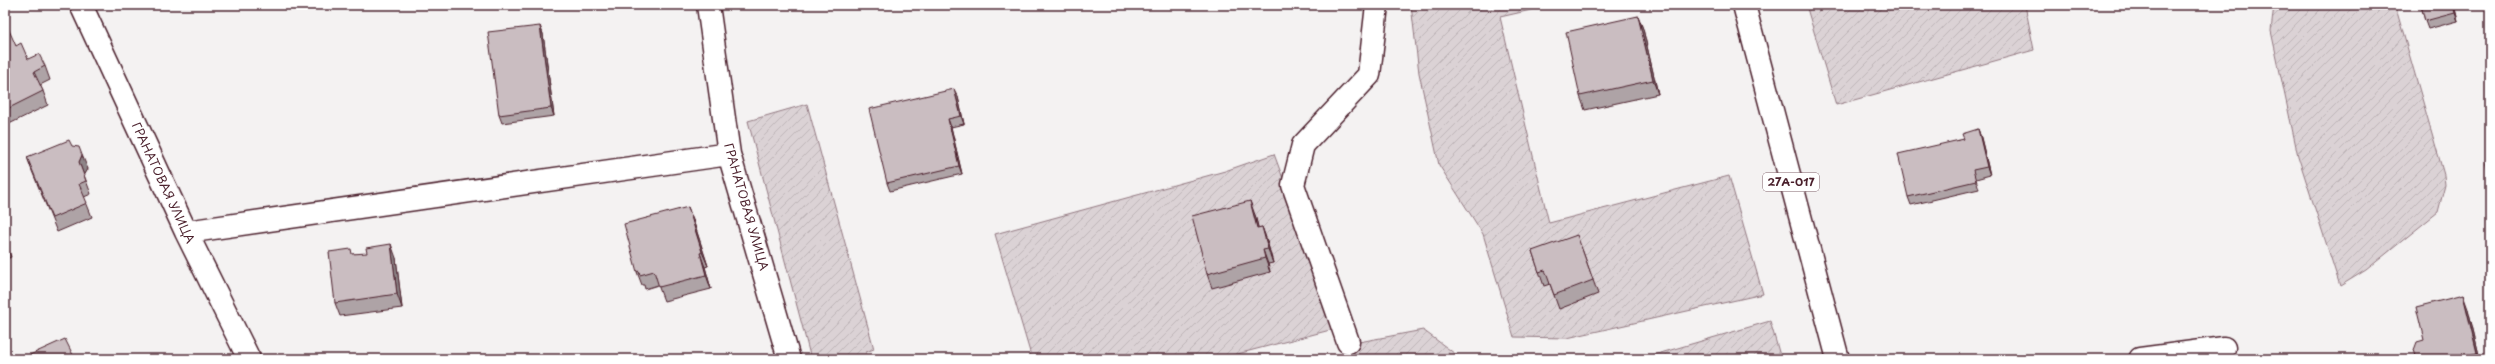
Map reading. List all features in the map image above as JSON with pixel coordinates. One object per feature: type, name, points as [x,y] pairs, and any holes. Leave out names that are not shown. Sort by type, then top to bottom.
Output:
[{"type":"street","name":"ГРАНАТОВАЯ УЛИЦА","points":[[81,5],[186,232],[249,359]]},
{"type":"street","name":"ГРАНАТОВАЯ УЛИЦА","points":[[708,5],[729,154],[790,359]]},
{"type":"street","points":[[1348,342],[1293,184],[1303,145],[1369,75],[1377,5]]},
{"type":"street","name":"27А-017","points":[[1744,5],[1838,359]]},
{"type":"street","points":[[186,232],[729,154]]},
{"type":"street","points":[[2140,359],[2224,348]]},
{"type":"shaded area","points":[[1411,5],[1553,5],[1500,17],[1549,223],[1729,176],[1763,294],[1567,338],[1514,337],[1483,234],[1439,165],[1419,73]]},
{"type":"shaded area","points":[[1806,5],[2025,5],[2034,50],[1836,105]]},
{"type":"shaded area","points":[[2274,5],[2395,5],[2444,175],[2445,185],[2438,212],[2366,270],[2340,286],[2298,156],[2271,31]]},
{"type":"shaded area","points":[[807,104],[874,349],[866,352],[867,359],[811,359],[748,121]]},
{"type":"shaded area","points":[[1274,154],[1338,328],[1218,359],[1032,359],[995,234],[1225,171]]},
{"type":"shaded area","points":[[1770,321],[1781,359],[1640,359]]},
{"type":"shaded area","points":[[1423,330],[1462,359],[1347,359],[1343,345]]},
{"type":"building","points":[[2421,5],[2453,5],[2455,13],[2425,21]]},
{"type":"building","points":[[1638,16],[1653,80],[1580,96],[1566,32]]},
{"type":"building","points":[[540,26],[551,108],[499,115],[488,32]]},
{"type":"building","points":[[8,28],[16,46],[21,43],[28,59],[39,54],[45,66],[34,72],[43,91],[5,110],[5,30]]},
{"type":"building","points":[[954,89],[961,116],[948,119],[959,166],[887,183],[869,109]]},
{"type":"building","points":[[1978,129],[1987,167],[1973,170],[1976,181],[1908,197],[1898,154],[1964,139],[1962,134]]},
{"type":"building","points":[[69,140],[72,146],[79,147],[82,155],[79,162],[86,181],[79,184],[87,203],[52,218],[27,157]]},
{"type":"building","points":[[2490,156],[2490,175],[2486,163]]},
{"type":"building","points":[[1250,201],[1257,228],[1262,227],[1268,249],[1263,250],[1265,258],[1207,274],[1192,216]]},
{"type":"building","points":[[688,207],[702,252],[700,253],[706,275],[659,287],[654,271],[640,275],[639,271],[637,272],[624,224]]},
{"type":"building","points":[[1577,235],[1593,280],[1554,295],[1545,270],[1539,272],[1532,251]]},
{"type":"building","points":[[391,244],[397,294],[335,303],[329,252],[351,249],[352,254],[367,253],[366,248]]},
{"type":"building","points":[[2463,295],[2477,353],[2452,359],[2417,359],[2414,350],[2417,342],[2424,340],[2416,307]]},
{"type":"building","points":[[65,339],[75,359],[21,359]]}]
